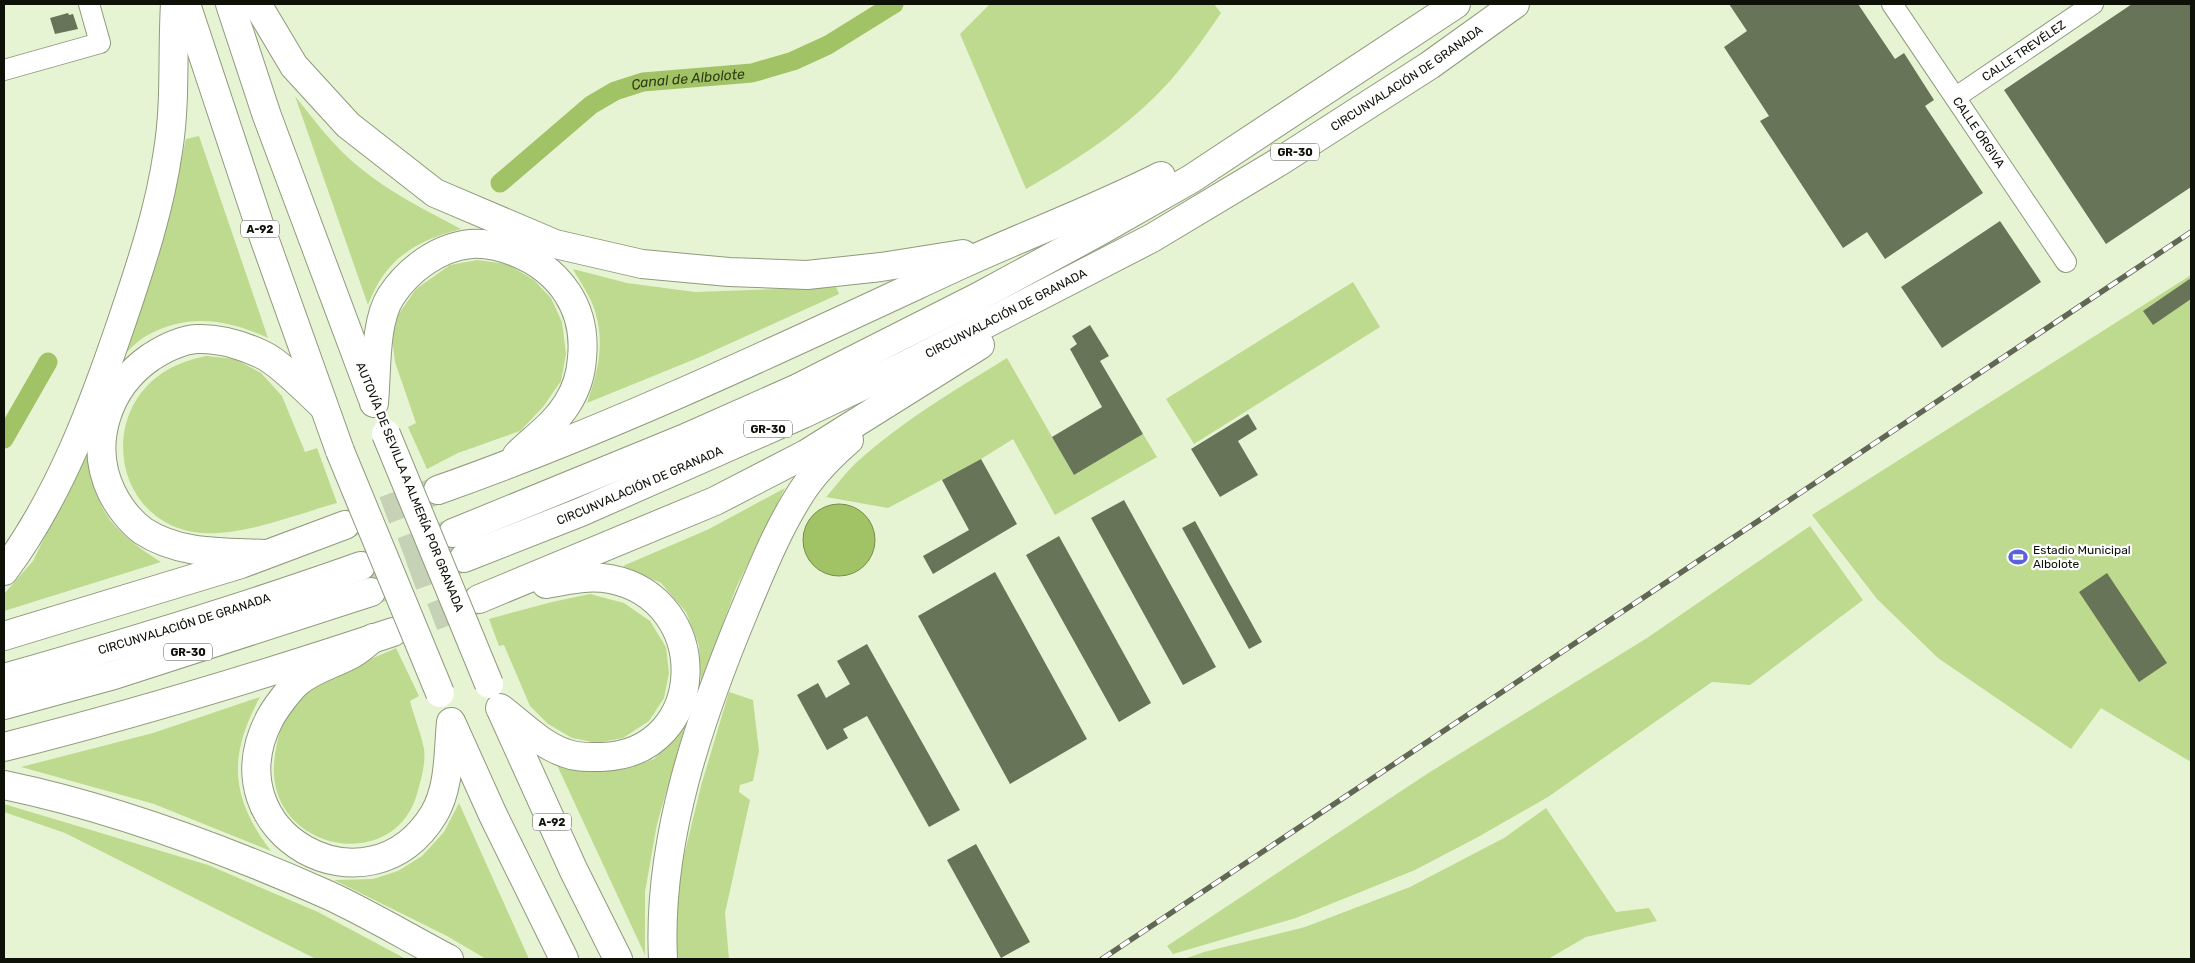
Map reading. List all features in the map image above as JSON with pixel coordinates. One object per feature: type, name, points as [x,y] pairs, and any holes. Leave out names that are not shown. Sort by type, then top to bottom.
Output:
[{"type":"highway","points":[[4,571],[22,548],[46,506],[78,438],[109,359],[133,288],[155,214],[168,151],[175,81],[175,4]]},
{"type":"highway","name":"A-92","points":[[186,4],[258,221],[340,451],[451,722],[493,815],[564,959]]},
{"type":"highway","name":"AUTOVÍA DE SEVILLA A ALMERÍA POR GRANADA","points":[[230,4],[267,116],[386,434],[495,696],[573,868],[618,959]]},
{"type":"highway","points":[[257,4],[294,66],[348,125],[435,193],[555,244],[642,264],[729,272],[807,274],[881,267],[994,249]]},
{"type":"highway","name":"CIRCUNVALACIÓN DE GRANADA","points":[[453,532],[683,440],[798,388],[976,298],[1055,256],[1191,179],[1456,4]]},
{"type":"highway","name":"CIRCUNVALACIÓN DE GRANADA","points":[[464,558],[590,508],[803,414],[906,365],[1152,238],[1282,160],[1430,65],[1515,4]]},
{"type":"highway","points":[[438,490],[505,466],[659,404],[994,249],[1128,193],[1186,164],[1221,159]]},
{"type":"highway","points":[[374,404],[378,363],[378,333],[390,297],[411,271],[440,252],[471,244],[501,247],[530,258],[548,269],[564,287],[578,312],[584,344],[581,375],[568,404],[538,437],[505,466]]},
{"type":"highway","points":[[480,600],[715,501],[806,454],[968,351],[1039,311],[1065,282]]},
{"type":"highway","points":[[264,554],[200,552],[167,543],[142,530],[118,506],[108,484],[101,457],[103,424],[116,392],[137,366],[166,347],[196,339],[225,340],[264,355],[323,406]]},
{"type":"highway","points":[[664,959],[661,923],[671,841],[704,719],[727,652],[781,530],[808,483],[836,451],[888,403]]},
{"type":"highway","points":[[4,636],[241,564],[345,526]]},
{"type":"highway","name":"CIRCUNVALACIÓN DE GRANADA","points":[[4,678],[112,648],[250,605],[361,566]]},
{"type":"highway","points":[[495,696],[545,744],[564,753],[584,758],[615,756],[642,748],[665,730],[678,706],[687,679],[684,650],[674,623],[660,604],[640,590],[610,579],[577,578],[540,585],[510,587]]},
{"type":"highway","name":"GR-30","points":[[4,705],[114,675],[371,592]]},
{"type":"highway","points":[[4,747],[98,724],[190,697],[383,635],[353,654],[330,664],[298,682],[270,717],[258,752],[257,783],[264,808],[278,830],[301,849],[326,858],[358,863],[391,855],[417,837],[434,812],[446,779],[451,722]]},
{"type":"highway","points":[[4,785],[138,821],[226,853],[329,896],[449,959]]},
{"type":"street","points":[[4,70],[100,43],[89,4]]},
{"type":"street","name":"CALLE ÓRGIVA","points":[[1892,4],[2066,262]]},
{"type":"street","name":"CALLE TREVÉLEZ","points":[[1956,97],[2093,4]]},
{"type":"shaded area","points":[[990,4],[1214,4],[1221,13],[1186,62],[1147,105],[1089,150],[1026,189],[960,34]]},
{"type":"shaded area","points":[[295,96],[333,142],[359,167],[396,193],[461,229],[429,239],[404,254],[383,275],[368,305]]},
{"type":"shaded area","points":[[199,136],[268,338],[237,326],[207,321],[192,322],[177,324],[146,336],[126,353],[158,259],[186,139]]},
{"type":"shaded area","points":[[477,260],[507,264],[534,280],[551,298],[562,322],[566,354],[561,381],[543,407],[520,431],[458,453],[427,469],[408,427],[416,423],[395,362],[392,338],[398,315],[416,289],[450,265]]},
{"type":"shaded area","points":[[573,269],[627,283],[695,292],[836,287],[839,294],[700,357],[587,403],[597,369],[600,335],[593,306]]},
{"type":"shaded area","name":"Estadio Municipal Albolote","points":[[2191,275],[2191,762],[2101,708],[2071,749],[1938,658],[1877,599],[1812,515]]},
{"type":"shaded area","points":[[1353,282],[1380,327],[1194,444],[1166,399]]},
{"type":"shaded area","points":[[206,356],[235,359],[261,373],[282,396],[305,452],[317,448],[337,503],[239,531],[199,533],[181,529],[158,518],[141,501],[129,481],[124,458],[124,435],[130,412],[142,391],[161,374],[182,363]]},
{"type":"shaded area","points":[[1007,358],[1074,475],[1143,434],[1157,457],[1055,515],[1013,439],[981,459],[888,508],[826,497],[852,467],[892,433],[929,407]]},
{"type":"shaded area","points":[[89,446],[94,485],[104,510],[119,530],[161,562],[4,611],[4,594],[33,561]]},
{"type":"shaded area","points":[[785,488],[736,588],[701,684],[699,645],[686,612],[661,583],[623,566],[709,529]]},
{"type":"shaded area","points":[[839,504],[859,510],[869,520],[875,540],[869,560],[859,570],[839,576],[819,570],[809,560],[803,540],[809,520],[819,510]]},
{"type":"shaded area","points":[[1810,526],[1863,600],[1750,685],[1712,682],[1548,797],[1415,870],[1296,918],[1173,954],[1167,946],[1430,772],[1647,638]]},
{"type":"shaded area","points":[[590,594],[624,603],[650,621],[666,647],[669,673],[664,698],[649,721],[623,738],[597,743],[572,738],[548,724],[530,706],[504,645],[499,646],[489,619]]},
{"type":"shaded area","points":[[396,648],[419,696],[410,701],[424,749],[423,771],[417,794],[403,820],[383,837],[358,843],[331,841],[307,831],[287,813],[276,787],[275,755],[278,738],[289,711],[309,691],[338,674]]},
{"type":"shaded area","points":[[729,692],[753,700],[759,751],[753,781],[740,785],[739,792],[750,800],[725,913],[729,959],[677,959],[675,924],[680,872],[701,786]]},
{"type":"shaded area","points":[[260,697],[242,738],[238,776],[247,812],[271,851],[154,804],[21,767],[153,733]]},
{"type":"shaded area","points":[[686,723],[657,824],[645,892],[645,955],[557,765],[594,772],[626,769],[654,759]]},
{"type":"shaded area","points":[[459,803],[529,959],[486,959],[447,936],[334,880],[373,879],[398,871],[422,856],[444,832]]},
{"type":"shaded area","points":[[4,804],[208,865],[318,912],[406,959],[316,959],[65,833],[4,812]]},
{"type":"shaded area","points":[[1546,808],[1616,912],[1649,908],[1657,921],[1586,937],[1548,959],[1184,959],[1204,952],[1305,927],[1410,887],[1504,838]]},
{"type":"building","points":[[1729,4],[1858,4],[1895,59],[1904,53],[1934,100],[1925,106],[1983,193],[1885,259],[1867,232],[1843,248],[1760,121],[1769,116],[1724,47],[1747,31]]},
{"type":"building","points":[[2132,4],[2191,4],[2191,187],[2106,244],[2004,90]]},
{"type":"building","points":[[68,13],[69,15],[73,14],[78,29],[55,34],[50,18]]},
{"type":"building","points":[[2000,221],[2041,282],[1942,348],[1901,287]]},
{"type":"building","points":[[2191,278],[2191,299],[2153,325],[2143,311]]},
{"type":"building","points":[[1090,325],[1109,356],[1100,361],[1143,434],[1074,475],[1052,437],[1102,407],[1070,349],[1077,344],[1072,336]]},
{"type":"building","points":[[1248,414],[1257,429],[1238,441],[1258,475],[1220,497],[1191,449]]},
{"type":"building","points":[[981,459],[1017,524],[933,574],[923,556],[969,530],[942,480]]},
{"type":"building","points":[[1124,500],[1216,667],[1183,685],[1091,518]]},
{"type":"building","points":[[1195,521],[1262,642],[1249,649],[1182,528]]},
{"type":"building","points":[[1059,536],[1151,703],[1119,722],[1026,555]]},
{"type":"building","points":[[995,572],[1087,739],[1010,784],[918,616]]},
{"type":"building","points":[[2107,573],[2167,663],[2139,682],[2079,592]]},
{"type":"building","points":[[867,644],[960,810],[929,827],[867,716],[843,729],[848,738],[827,750],[797,695],[818,683],[826,698],[850,684],[837,661]]},
{"type":"building","points":[[976,844],[1030,942],[1001,958],[947,860]]},
{"type":"waterway","name":"Canal de Albolote","points":[[500,183],[591,105],[615,91],[643,82],[752,73],[793,61],[828,45],[894,4]]},
{"type":"waterway","name":"Canal de Albolote","points":[[4,439],[48,362]]},
{"type":"tunnel","points":[[345,525],[436,491]]},
{"type":"tunnel","points":[[363,566],[452,533]]},
{"type":"tunnel","points":[[372,591],[463,558]]},
{"type":"tunnel","points":[[393,632],[479,599]]},
{"type":"railway","points":[[1102,959],[2191,232]]},
{"type":"place","name":"Estadio Municipal Albolote","points":[[2018,557]]}]
